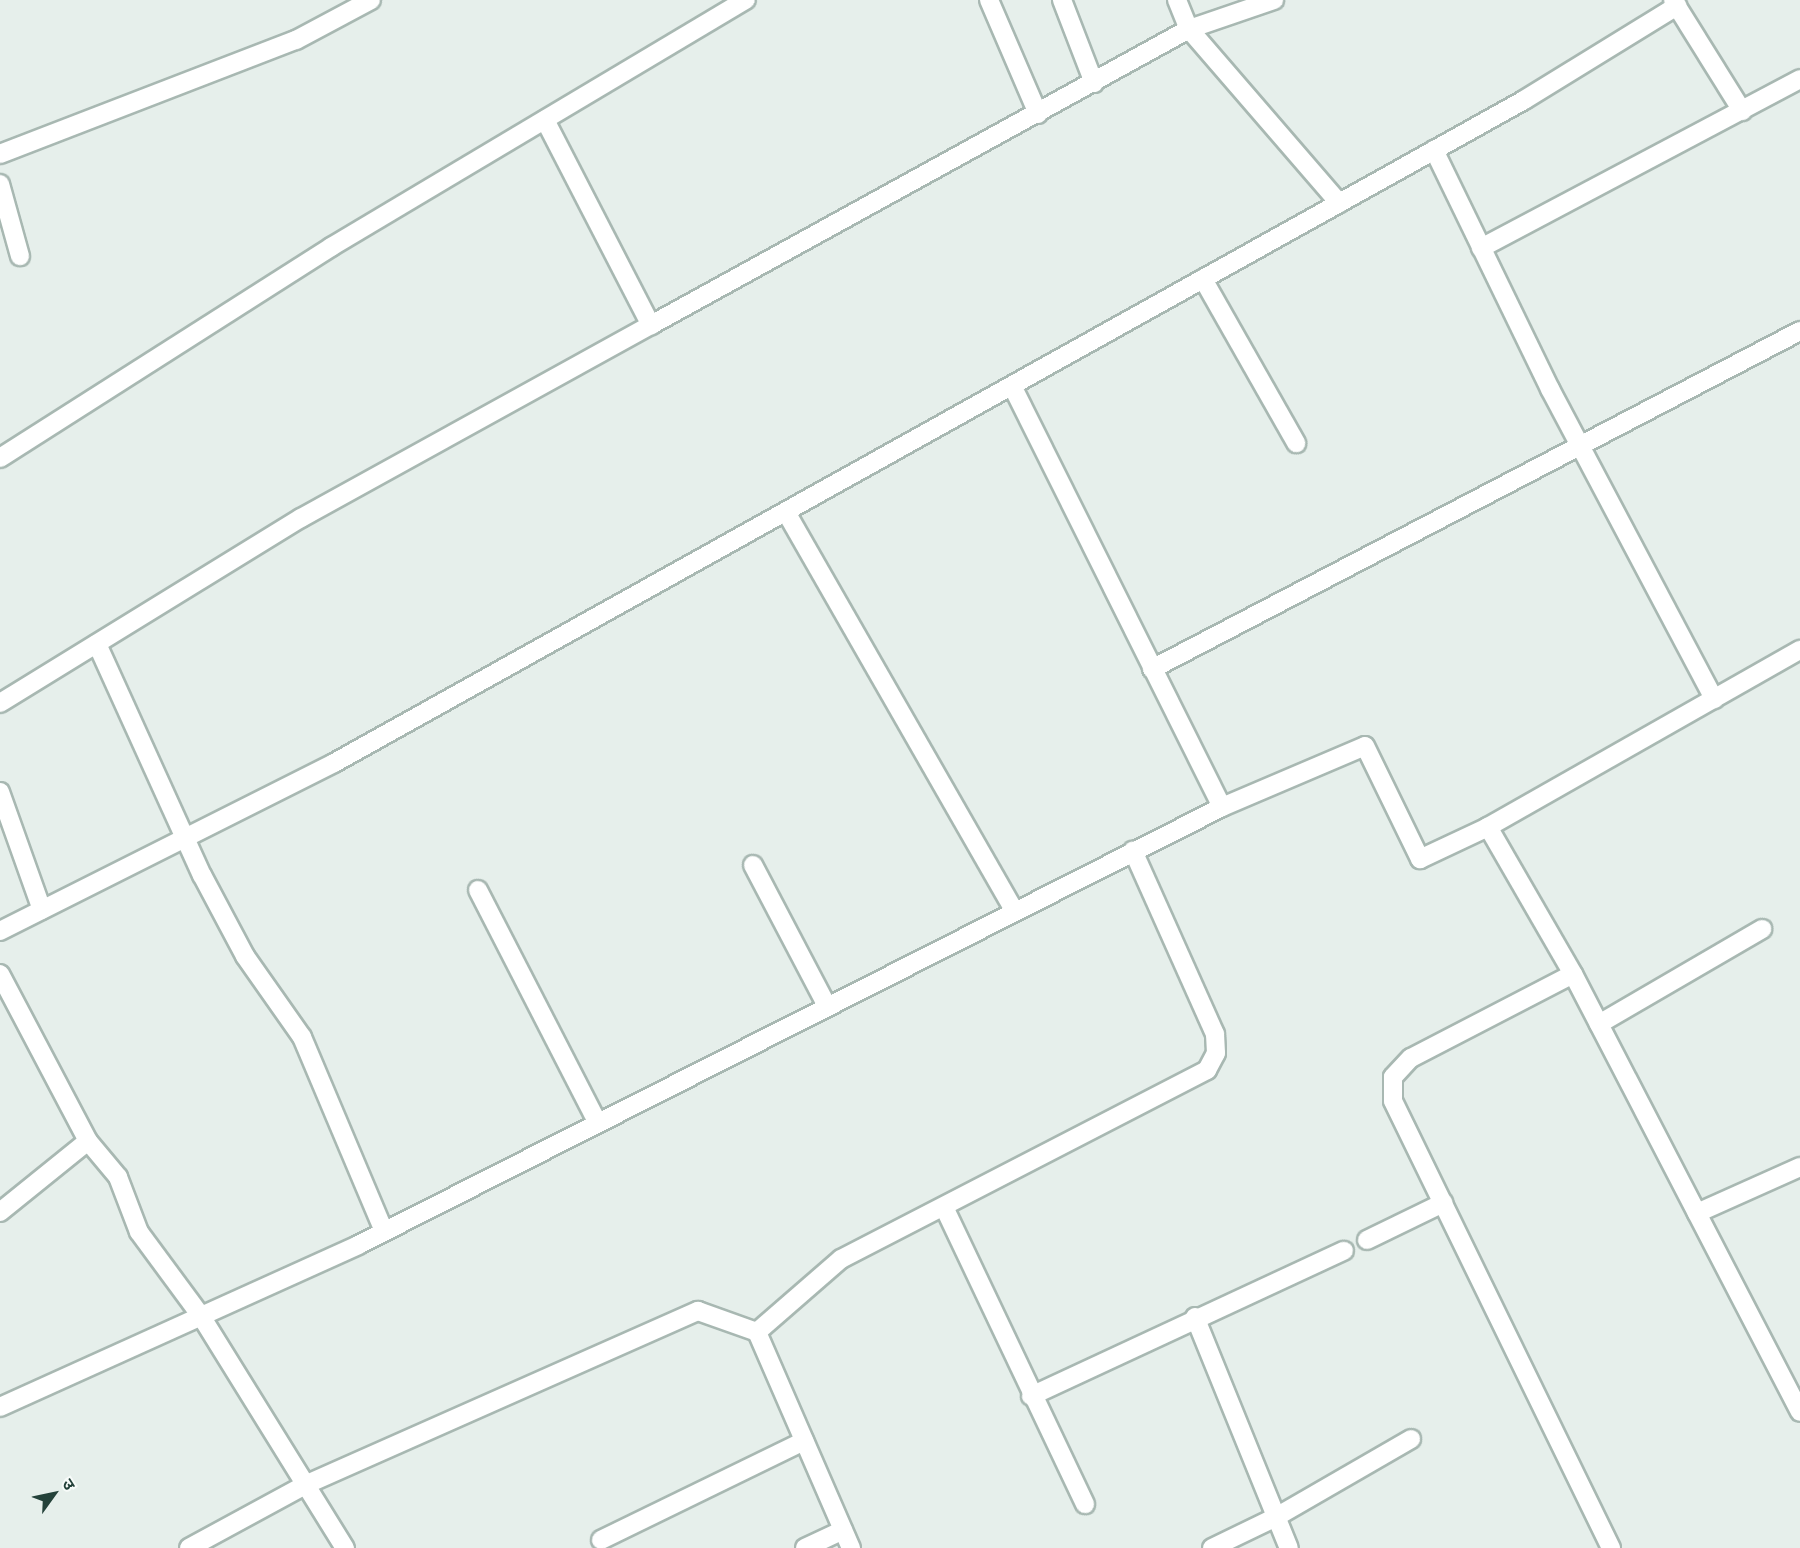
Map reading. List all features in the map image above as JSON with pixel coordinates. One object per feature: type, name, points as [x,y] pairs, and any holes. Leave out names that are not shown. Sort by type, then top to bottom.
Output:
[{"type":"street","points":[[0,154],[296,40],[371,0]]},
{"type":"street","points":[[0,458],[331,247],[746,0]]},
{"type":"street","points":[[989,0],[1038,114]]},
{"type":"street","points":[[1062,0],[1094,82]]},
{"type":"street","points":[[1177,0],[1189,29],[1339,203]]},
{"type":"street","points":[[0,703],[301,518],[1189,29],[1274,0]]},
{"type":"street","points":[[0,931],[334,764],[1434,150],[1675,3],[1742,111]]},
{"type":"street","points":[[1481,248],[1800,79]]},
{"type":"street","points":[[545,120],[651,325]]},
{"type":"street","points":[[1434,150],[1481,248],[1714,699]]},
{"type":"street","points":[[0,184],[20,256]]},
{"type":"street","points":[[1203,279],[1296,443]]},
{"type":"street","points":[[1152,669],[1581,443],[1800,331]]},
{"type":"street","points":[[1012,386],[1222,807]]},
{"type":"street","points":[[786,512],[1014,910]]},
{"type":"street","points":[[97,644],[184,839],[245,956],[302,1037],[384,1231]]},
{"type":"street","points":[[0,1407],[384,1231],[596,1120],[1133,851],[1222,807],[1365,746],[1420,859],[1488,827],[1800,650]]},
{"type":"street","points":[[0,792],[42,910]]},
{"type":"street","points":[[1488,827],[1573,974],[1800,1412]]},
{"type":"street","points":[[757,1332],[841,1259],[1207,1070],[1216,1053],[1215,1034],[1133,851]]},
{"type":"street","points":[[753,865],[826,1004]]},
{"type":"street","points":[[478,890],[596,1120]]},
{"type":"street","points":[[1599,1024],[1761,929]]},
{"type":"street","points":[[0,974],[88,1141],[118,1177],[139,1232],[201,1316],[345,1548]]},
{"type":"street","points":[[1573,974],[1411,1058],[1393,1077],[1393,1101],[1611,1548]]},
{"type":"street","points":[[0,1212],[88,1141]]},
{"type":"street","points":[[1697,1213],[1800,1167]]},
{"type":"street","points":[[1367,1240],[1443,1203]]},
{"type":"street","points":[[944,1207],[1031,1396],[1085,1504]]},
{"type":"street","points":[[1031,1396],[1195,1317],[1344,1251]]},
{"type":"street","points":[[189,1548],[305,1485],[698,1311],[757,1332],[851,1548]]},
{"type":"street","points":[[1195,1317],[1288,1548]]},
{"type":"street","points":[[1212,1548],[1276,1517],[1411,1439]]},
{"type":"street","points":[[601,1540],[804,1441]]},
{"type":"street","points":[[805,1548],[843,1530]]}]
